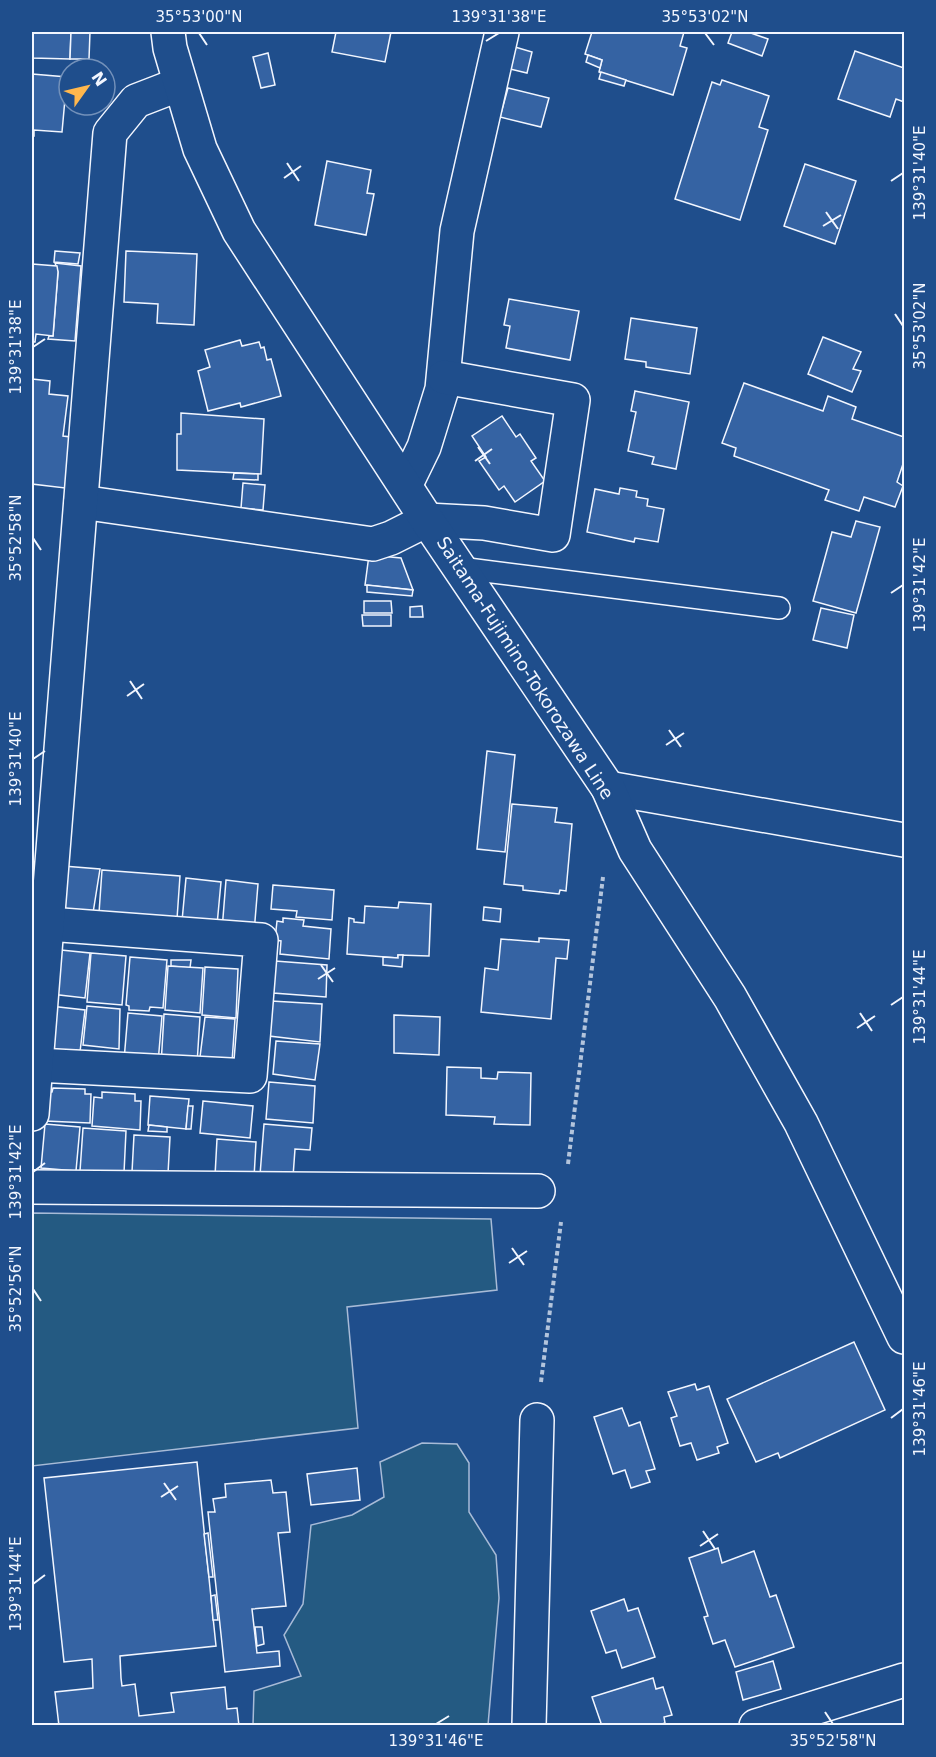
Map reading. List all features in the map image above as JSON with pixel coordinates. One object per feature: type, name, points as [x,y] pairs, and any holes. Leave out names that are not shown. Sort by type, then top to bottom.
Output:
[{"type":"street","name":"Saitama-Fujimino-Tokorozawa Line","points":[[168,32],[180,84],[200,149],[239,231],[406,484],[427,520],[608,788],[635,850],[730,997],[801,1123],[904,1335]]},
{"type":"street","points":[[406,484],[424,447],[444,377],[457,231],[502,32]]},
{"type":"street","points":[[32,1114],[36,1065],[37,981],[48,924],[110,133],[136,101],[180,84]]},
{"type":"street","points":[[81,502],[373,544],[391,538],[427,520],[484,523],[553,535],[573,400],[444,377]]},
{"type":"street","points":[[608,788],[904,840]]},
{"type":"street","points":[[36,1065],[250,1076],[261,940],[48,924]]},
{"type":"street","points":[[32,1187],[538,1191]]},
{"type":"street","points":[[529,1725],[537,1420]]},
{"type":"street","points":[[756,1725],[904,1680]]},
{"type":"lane","points":[[460,568],[779,608]]},
{"type":"path","points":[[567,1172],[603,877],[635,850]]},
{"type":"path","points":[[537,1420],[561,1219]]},
{"type":"shaded area","points":[[32,1213],[491,1219],[497,1290],[347,1307],[358,1428],[32,1466]]},
{"type":"shaded area","points":[[422,1443],[457,1444],[469,1463],[469,1512],[496,1555],[499,1598],[488,1725],[253,1725],[254,1691],[301,1676],[284,1635],[303,1604],[311,1525],[352,1515],[384,1497],[380,1462]]},
{"type":"building","points":[[32,32],[71,32],[70,57],[32,58]]},
{"type":"building","points":[[71,32],[90,32],[89,57],[70,57]]},
{"type":"building","points":[[336,32],[391,32],[385,62],[332,52]]},
{"type":"building","points":[[592,32],[684,32],[680,46],[687,48],[673,95],[599,72],[602,60],[585,54]]},
{"type":"building","points":[[732,32],[748,32],[768,39],[762,56],[728,43]]},
{"type":"building","points":[[515,47],[532,52],[527,73],[510,69]]},
{"type":"building","points":[[855,51],[904,68],[904,102],[896,99],[890,117],[838,99]]},
{"type":"building","points":[[268,53],[275,85],[261,88],[253,57]]},
{"type":"building","points":[[588,55],[602,60],[600,68],[586,62]]},
{"type":"building","points":[[601,72],[626,80],[624,86],[599,79]]},
{"type":"building","points":[[32,74],[57,76],[57,117],[63,117],[62,132],[34,130],[34,136],[32,136]]},
{"type":"building","points":[[722,80],[769,96],[759,127],[768,130],[740,220],[675,199],[712,82],[720,85]]},
{"type":"building","points":[[508,88],[549,98],[541,127],[500,117]]},
{"type":"building","points":[[327,161],[371,170],[367,193],[374,194],[366,235],[315,225]]},
{"type":"building","points":[[805,164],[856,181],[835,244],[784,226]]},
{"type":"building","points":[[55,251],[80,253],[78,264],[54,262]]},
{"type":"building","points":[[126,251],[197,254],[194,325],[157,323],[158,304],[124,302]]},
{"type":"building","points":[[55,263],[81,266],[75,341],[48,339],[49,336],[53,336],[58,272]]},
{"type":"building","points":[[32,264],[57,266],[58,272],[53,336],[36,334],[35,342],[32,342]]},
{"type":"building","points":[[509,299],[579,311],[570,360],[506,348],[510,326],[504,325]]},
{"type":"building","points":[[631,318],[697,328],[690,374],[646,367],[646,362],[625,359]]},
{"type":"building","points":[[823,337],[861,352],[853,369],[861,371],[852,392],[808,374]]},
{"type":"building","points":[[240,340],[242,346],[259,342],[261,348],[264,347],[267,360],[271,359],[281,396],[241,407],[240,403],[208,411],[198,371],[210,367],[205,350]]},
{"type":"building","points":[[32,379],[50,381],[49,394],[68,396],[63,436],[71,437],[65,488],[32,484]]},
{"type":"building","points":[[744,383],[823,411],[828,396],[856,407],[852,419],[904,437],[904,461],[897,482],[903,486],[895,507],[864,497],[859,511],[825,500],[829,490],[734,456],[736,448],[722,443]]},
{"type":"building","points":[[635,391],[689,402],[676,469],[652,464],[654,457],[628,451],[636,412],[631,411]]},
{"type":"building","points":[[181,413],[264,419],[261,474],[177,470],[177,434],[181,434]]},
{"type":"building","points":[[502,416],[516,437],[520,434],[536,458],[531,461],[545,481],[515,502],[504,486],[499,490],[479,461],[486,457],[472,436]]},
{"type":"building","points":[[234,473],[258,474],[258,480],[233,479]]},
{"type":"building","points":[[243,483],[265,485],[263,510],[241,508]]},
{"type":"building","points":[[620,488],[637,491],[636,497],[648,499],[647,506],[664,509],[658,542],[635,538],[634,542],[587,532],[595,489],[619,494]]},
{"type":"building","points":[[856,521],[880,527],[856,613],[813,601],[832,532],[851,537]]},
{"type":"building","points":[[369,555],[401,558],[413,590],[365,585]]},
{"type":"building","points":[[367,585],[413,590],[412,596],[367,592]]},
{"type":"building","points":[[364,601],[391,601],[392,613],[364,613]]},
{"type":"building","points":[[422,606],[423,617],[410,617],[410,607]]},
{"type":"building","points":[[821,608],[854,615],[847,648],[813,640]]},
{"type":"building","points":[[362,615],[391,615],[391,626],[363,626]]},
{"type":"building","points":[[487,751],[515,755],[505,852],[477,849]]},
{"type":"building","points":[[512,804],[557,808],[555,822],[572,824],[566,891],[560,890],[559,894],[523,890],[523,886],[504,884]]},
{"type":"building","points":[[63,866],[100,869],[93,913],[63,910]]},
{"type":"building","points":[[102,870],[180,876],[177,919],[99,913]]},
{"type":"building","points":[[186,878],[221,882],[217,925],[182,921]]},
{"type":"building","points":[[226,880],[258,884],[254,933],[222,930]]},
{"type":"building","points":[[273,885],[334,890],[332,920],[296,917],[297,911],[271,909]]},
{"type":"building","points":[[399,902],[431,904],[429,956],[398,955],[398,958],[347,954],[349,918],[354,919],[354,922],[364,923],[365,906],[398,908]]},
{"type":"building","points":[[484,907],[501,909],[500,922],[483,920]]},
{"type":"building","points":[[283,918],[304,920],[303,926],[331,929],[329,959],[280,954],[281,941],[275,940],[277,921],[283,922]]},
{"type":"building","points":[[539,938],[569,940],[567,959],[556,958],[551,1019],[481,1012],[485,968],[498,970],[501,939],[539,942]]},
{"type":"building","points":[[61,950],[90,953],[85,998],[51,994]]},
{"type":"building","points":[[91,953],[126,956],[122,1005],[87,1002]]},
{"type":"building","points":[[398,955],[403,955],[402,967],[383,965],[383,957],[398,958]]},
{"type":"building","points":[[130,957],[167,960],[163,1008],[150,1007],[149,1011],[129,1010],[129,1006],[126,1005]]},
{"type":"building","points":[[171,960],[191,960],[190,968],[171,966]]},
{"type":"building","points":[[275,961],[327,965],[326,997],[273,993]]},
{"type":"building","points":[[168,966],[203,968],[200,1013],[165,1010]]},
{"type":"building","points":[[205,967],[238,969],[236,1018],[202,1015]]},
{"type":"building","points":[[271,1001],[322,1004],[320,1042],[269,1036]]},
{"type":"building","points":[[50,1006],[85,1010],[80,1052],[46,1048]]},
{"type":"building","points":[[87,1006],[120,1009],[119,1049],[83,1045]]},
{"type":"building","points":[[128,1013],[162,1016],[158,1063],[124,1060]]},
{"type":"building","points":[[164,1014],[200,1017],[197,1064],[161,1065]]},
{"type":"building","points":[[394,1015],[440,1017],[439,1055],[394,1053]]},
{"type":"building","points":[[205,1017],[235,1019],[232,1062],[199,1065]]},
{"type":"building","points":[[276,1041],[320,1044],[315,1080],[273,1074]]},
{"type":"building","points":[[447,1067],[481,1068],[481,1078],[497,1079],[498,1072],[531,1073],[530,1125],[494,1124],[495,1117],[446,1115]]},
{"type":"building","points":[[269,1082],[315,1086],[313,1123],[266,1119]]},
{"type":"building","points":[[53,1088],[85,1089],[85,1094],[91,1094],[90,1123],[45,1121],[46,1092],[52,1092]]},
{"type":"building","points":[[102,1092],[135,1094],[135,1101],[141,1101],[140,1130],[92,1126],[94,1097],[102,1098]]},
{"type":"building","points":[[150,1096],[189,1099],[186,1129],[148,1125]]},
{"type":"building","points":[[203,1101],[253,1106],[250,1138],[200,1133]]},
{"type":"building","points":[[188,1106],[193,1106],[191,1129],[186,1129]]},
{"type":"building","points":[[45,1124],[80,1127],[76,1171],[41,1168]]},
{"type":"building","points":[[264,1124],[312,1128],[310,1150],[295,1149],[293,1177],[260,1175]]},
{"type":"building","points":[[149,1125],[167,1127],[167,1132],[148,1131]]},
{"type":"building","points":[[83,1128],[126,1131],[124,1173],[80,1171]]},
{"type":"building","points":[[134,1135],[170,1137],[168,1174],[132,1172]]},
{"type":"building","points":[[217,1139],[256,1142],[254,1178],[215,1176]]},
{"type":"building","points":[[854,1342],[885,1410],[780,1458],[778,1453],[756,1462],[727,1399]]},
{"type":"building","points":[[695,1384],[697,1390],[709,1386],[728,1443],[717,1447],[719,1453],[697,1460],[691,1443],[680,1446],[671,1418],[677,1416],[668,1392]]},
{"type":"building","points":[[622,1408],[629,1426],[640,1422],[655,1469],[646,1471],[650,1482],[631,1488],[625,1470],[613,1474],[594,1417]]},
{"type":"building","points":[[197,1462],[216,1646],[120,1656],[122,1686],[135,1684],[139,1716],[174,1712],[171,1693],[225,1687],[227,1709],[237,1708],[239,1726],[59,1726],[55,1692],[93,1688],[92,1659],[64,1662],[44,1478]]},
{"type":"building","points":[[357,1468],[360,1500],[311,1505],[307,1474]]},
{"type":"building","points":[[271,1480],[273,1493],[286,1492],[290,1532],[278,1533],[286,1606],[252,1609],[257,1653],[279,1651],[280,1666],[225,1672],[208,1512],[215,1512],[213,1499],[226,1497],[225,1484]]},
{"type":"building","points":[[208,1533],[213,1577],[209,1577],[204,1534]]},
{"type":"building","points":[[718,1548],[722,1563],[754,1551],[770,1597],[776,1595],[794,1647],[735,1667],[725,1640],[713,1644],[704,1617],[708,1616],[689,1558]]},
{"type":"building","points":[[215,1595],[218,1620],[213,1620],[211,1596]]},
{"type":"building","points":[[624,1599],[628,1611],[638,1608],[655,1657],[622,1668],[616,1650],[606,1653],[591,1611]]},
{"type":"building","points":[[255,1627],[262,1627],[264,1644],[257,1646]]},
{"type":"building","points":[[773,1661],[781,1689],[743,1700],[736,1672]]},
{"type":"building","points":[[653,1678],[656,1689],[663,1687],[672,1715],[664,1717],[665,1723],[656,1726],[602,1726],[592,1697]]}]
